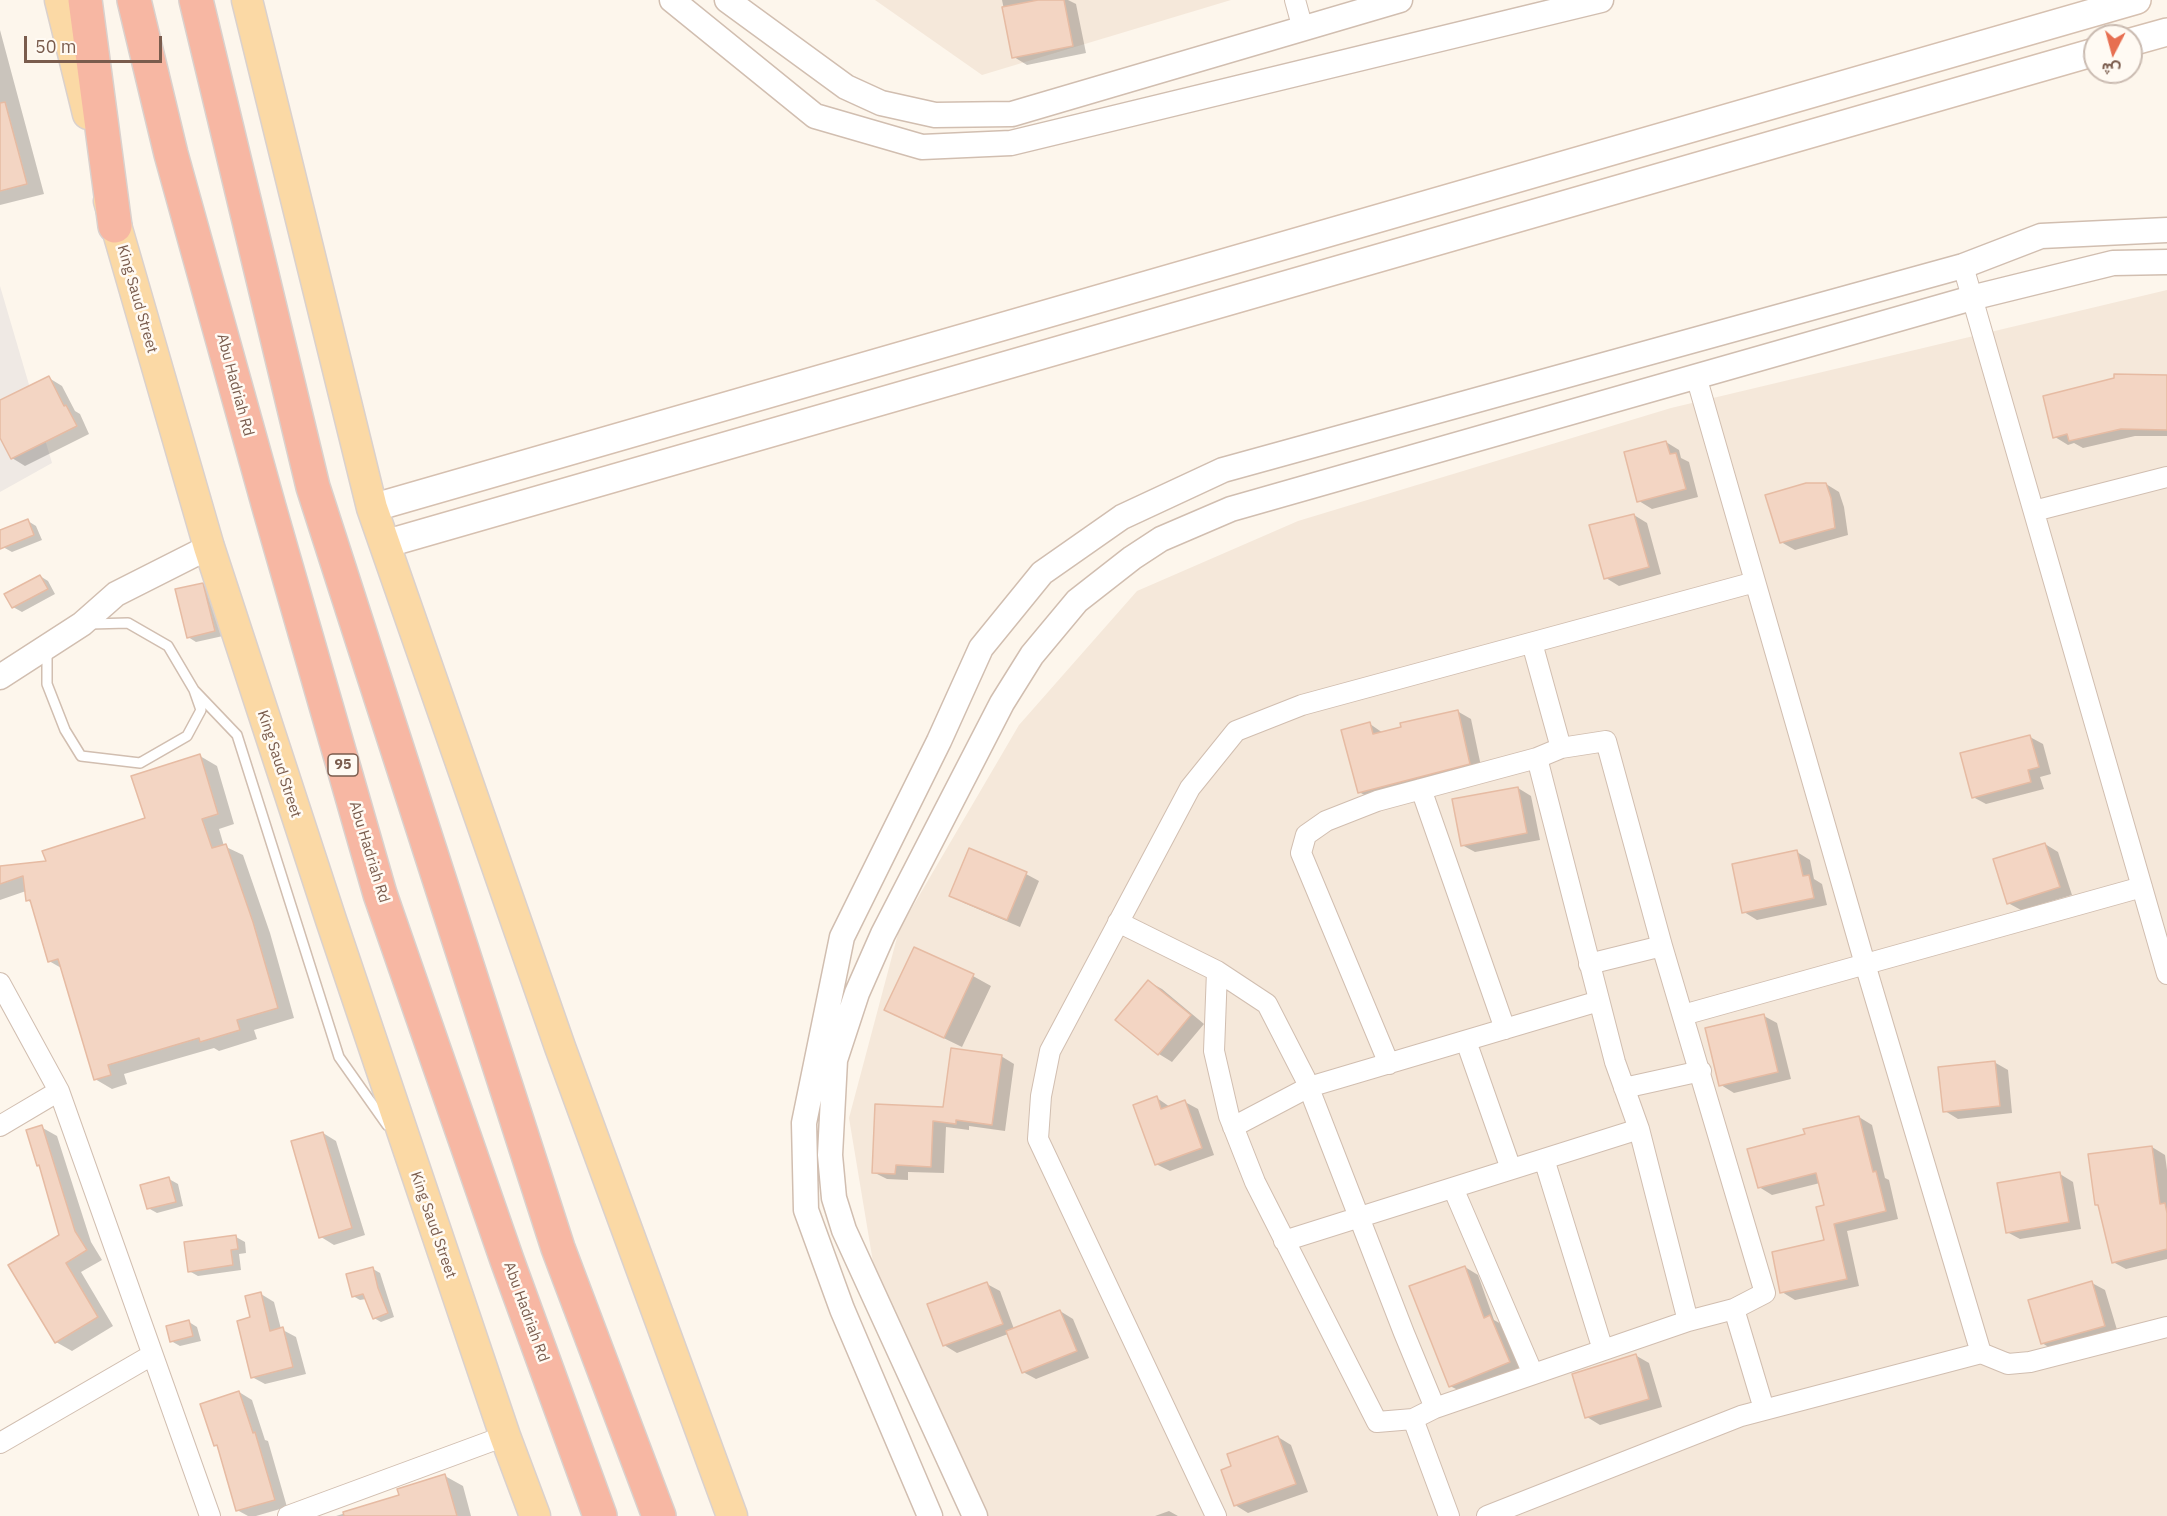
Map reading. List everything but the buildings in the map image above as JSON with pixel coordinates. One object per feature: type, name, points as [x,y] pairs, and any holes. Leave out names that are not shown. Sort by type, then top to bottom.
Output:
[{"type":"highway","points":[[85,0],[116,226]]},
{"type":"highway","name":"Abu Hadriah Rd","points":[[134,0],[171,154],[240,405],[380,894],[507,1260],[600,1516]]},
{"type":"highway","points":[[196,0],[313,487],[558,1248],[659,1516]]},
{"type":"main road","name":"King Saud Street","points":[[60,0],[116,226],[209,547],[323,898],[505,1436],[536,1516]]},
{"type":"main road","points":[[247,0],[372,508],[560,1047],[732,1516]]},
{"type":"main road","points":[[372,508],[2137,0]]},
{"type":"main road","points":[[2143,39],[2167,32]]},
{"type":"main road","points":[[385,544],[2083,55]]},
{"type":"street","points":[[672,0],[815,116],[922,147],[1011,143],[1601,0]]},
{"type":"street","points":[[727,0],[846,87],[881,103],[935,115],[1012,114],[1400,0]]},
{"type":"street","points":[[1296,0],[1303,29]]},
{"type":"street","points":[[930,1516],[842,1309],[806,1210],[804,1123],[842,937],[939,741],[981,648],[1042,573],[1122,517],[1223,470],[1963,266],[2042,236],[2167,230]]},
{"type":"street","points":[[975,1516],[844,1230],[834,1198],[830,1155],[835,1060],[857,993],[883,934],[1002,703],[1032,655],[1077,601],[1132,558],[1161,539],[1242,506],[1972,298],[2113,263],[2167,262]]},
{"type":"street","points":[[1963,266],[2167,974]]},
{"type":"street","points":[[1696,376],[1865,964],[1982,1353]]},
{"type":"street","points":[[2034,511],[2167,477]]},
{"type":"street","points":[[0,677],[82,624],[117,594],[209,547]]},
{"type":"street","points":[[1216,1516],[1038,1139],[1041,1096],[1050,1051],[1190,788],[1236,731],[1302,705],[1755,582]]},
{"type":"street","points":[[1532,643],[1561,748]]},
{"type":"street","points":[[1217,971],[1214,1051],[1233,1127],[1255,1182],[1377,1422],[1413,1419],[1435,1408],[1603,1350],[1688,1321],[1734,1309],[1766,1293],[1662,946],[1606,741],[1561,748],[1537,758],[1377,801],[1326,821],[1306,835],[1301,853],[1389,1064]]},
{"type":"street","points":[[1537,758],[1615,1062],[1639,1129],[1688,1321]]},
{"type":"street","points":[[1420,789],[1505,1029]]},
{"type":"street","points":[[1683,1015],[2142,887]]},
{"type":"street","points":[[1118,922],[1217,971],[1267,1004],[1309,1087],[1404,1334],[1435,1408]]},
{"type":"street","points":[[1589,964],[1662,946]]},
{"type":"street","points":[[0,983],[59,1091],[210,1516]]},
{"type":"street","points":[[1233,1127],[1309,1087],[1599,1001]]},
{"type":"street","points":[[1466,1041],[1511,1169]]},
{"type":"street","points":[[1624,1088],[1701,1071]]},
{"type":"street","points":[[0,1126],[59,1091]]},
{"type":"street","points":[[1284,1241],[1639,1129]]},
{"type":"street","points":[[1544,1159],[1603,1350]]},
{"type":"street","points":[[1453,1188],[1533,1374]]},
{"type":"street","points":[[1734,1309],[1764,1409]]},
{"type":"street","points":[[1487,1516],[1764,1409],[1982,1353],[2008,1364],[2030,1362],[2167,1327]]},
{"type":"street","points":[[0,1443],[152,1355]]},
{"type":"street","points":[[1413,1419],[1449,1516]]},
{"type":"street","points":[[288,1516],[505,1436]]},
{"type":"lane","points":[[47,647],[47,684],[65,730],[81,756],[140,763],[187,736],[201,710],[194,690],[168,646],[128,623],[82,624]]},
{"type":"lane","points":[[194,690],[237,735],[339,1057],[411,1158]]},
{"type":"shaded area","points":[[875,0],[1231,0],[982,75]]},
{"type":"shaded area","points":[[0,286],[52,463],[0,492]]},
{"type":"shaded area","points":[[2167,290],[2167,1516],[987,1516],[873,1262],[849,1118],[899,930],[1019,725],[1137,591],[1298,521],[1671,408]]}]
